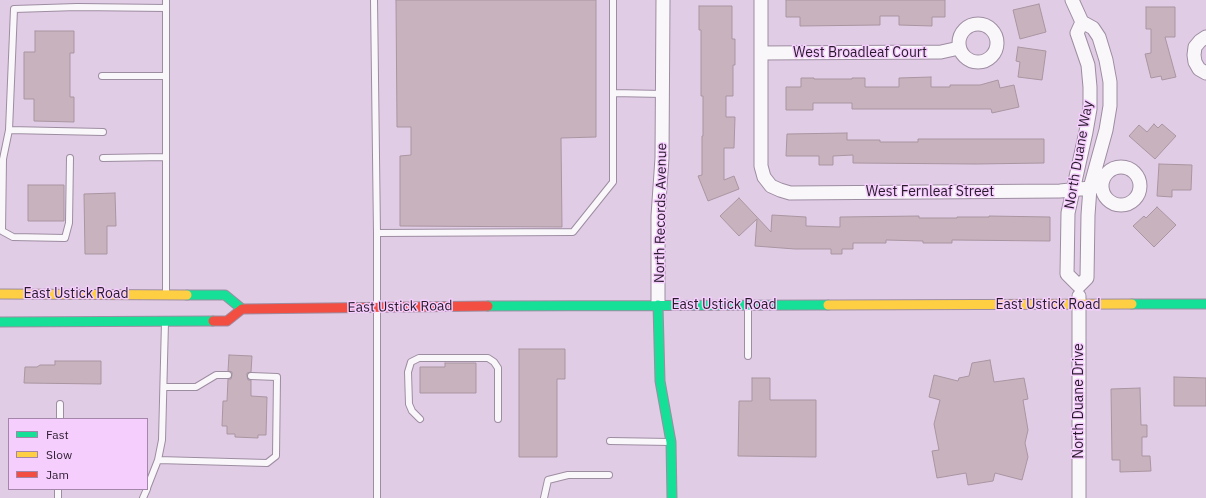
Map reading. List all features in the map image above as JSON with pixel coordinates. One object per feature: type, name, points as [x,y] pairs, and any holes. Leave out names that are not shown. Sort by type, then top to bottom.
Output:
[{"type":"main road","name":"East Ustick Road","points":[[0,294],[225,295],[242,309]]},
{"type":"main road","name":"East Ustick Road","points":[[0,322],[227,321],[242,309],[658,305],[1206,304]]},
{"type":"main road","name":"North Records Avenue","points":[[658,305],[660,381],[670,442],[672,498]]},
{"type":"street","name":"North Records Avenue","points":[[658,305],[658,216],[662,158],[663,0]]},
{"type":"street","points":[[761,0],[761,53]]},
{"type":"street","name":"North Duane Way","points":[[1072,0],[1082,22],[1093,28],[1099,38],[1106,60],[1110,82],[1110,106],[1096,187],[1088,215],[1087,278],[1079,286]]},
{"type":"street","name":"North Duane Way","points":[[1079,304],[1079,286],[1068,274],[1068,213],[1090,109],[1088,65],[1077,33],[1082,22]]},
{"type":"street","points":[[1206,37],[1195,47],[1194,54],[1195,62],[1199,69],[1206,73]]},
{"type":"street","name":"West Broadleaf Court","points":[[761,53],[941,52],[959,48]]},
{"type":"street","name":"West Fernleaf Street","points":[[761,53],[761,166],[764,177],[771,186],[780,190],[790,193],[1052,191],[1096,187]]},
{"type":"street","name":"North Duane Drive","points":[[1079,304],[1079,498]]},
{"type":"lane","points":[[77,7],[78,0]]},
{"type":"lane","points":[[166,0],[166,294]]},
{"type":"lane","points":[[374,0],[377,233],[377,498]]},
{"type":"lane","points":[[377,233],[573,232],[613,182],[613,0]]},
{"type":"lane","points":[[70,158],[69,223],[65,238],[13,238],[2,231],[4,159],[9,130],[14,8],[166,8]]},
{"type":"lane","points":[[102,76],[166,76]]},
{"type":"lane","points":[[613,93],[663,94]]},
{"type":"lane","points":[[9,130],[103,132]]},
{"type":"lane","points":[[103,158],[166,157]]},
{"type":"lane","points":[[748,305],[748,356]]},
{"type":"lane","points":[[148,485],[158,460],[162,440],[166,321]]},
{"type":"lane","points":[[420,419],[412,412],[409,404],[408,372],[411,362],[418,358],[488,358],[494,362],[498,368],[498,419]]},
{"type":"lane","points":[[164,387],[196,387],[216,375],[228,376]]},
{"type":"lane","points":[[158,460],[267,463],[276,456],[277,377],[251,376]]},
{"type":"lane","points":[[60,404],[60,418]]},
{"type":"lane","points":[[610,441],[670,442]]},
{"type":"lane","points":[[544,498],[548,480],[568,475],[609,475]]},
{"type":"building","points":[[396,0],[596,0],[596,137],[561,138],[562,227],[400,226],[400,156],[411,155],[411,127],[397,127]]},
{"type":"building","points":[[786,0],[945,0],[945,17],[932,17],[932,26],[899,25],[899,16],[880,16],[880,25],[800,26],[800,17],[786,17]]},
{"type":"building","points":[[1039,4],[1046,32],[1020,39],[1013,10]]},
{"type":"building","points":[[699,6],[732,6],[732,39],[735,39],[733,96],[726,96],[726,117],[735,117],[734,148],[724,148],[724,180],[734,176],[739,189],[708,201],[698,176],[702,175],[703,136],[703,96],[701,96],[701,30],[699,30]]},
{"type":"building","points":[[1146,7],[1175,7],[1175,37],[1165,37],[1176,77],[1162,80],[1161,76],[1151,78],[1145,54],[1151,53],[1151,29],[1146,29]]},
{"type":"building","points":[[35,31],[74,31],[74,53],[70,53],[70,97],[74,97],[74,122],[34,121],[34,99],[24,99],[24,52],[35,52]]},
{"type":"building","points":[[1018,47],[1046,51],[1042,80],[1018,77],[1020,62],[1016,61]]},
{"type":"building","points":[[931,77],[931,87],[950,87],[950,85],[980,85],[998,80],[1000,88],[1014,85],[1019,107],[992,113],[991,109],[852,109],[852,103],[813,103],[813,110],[786,110],[786,87],[801,87],[801,78],[865,78],[865,87],[899,87],[899,78]]},
{"type":"building","points":[[1154,124],[1158,128],[1162,124],[1176,136],[1155,159],[1129,136],[1139,125],[1147,132]]},
{"type":"building","points":[[847,133],[847,140],[880,140],[880,142],[918,142],[918,139],[1044,139],[1044,163],[853,163],[853,155],[833,156],[833,165],[819,165],[819,156],[786,156],[787,134]]},
{"type":"building","points":[[1159,164],[1192,165],[1191,190],[1172,190],[1172,197],[1157,196]]},
{"type":"building","points":[[28,185],[64,185],[64,221],[28,221]]},
{"type":"building","points":[[115,193],[116,226],[107,226],[107,254],[85,254],[84,194]]},
{"type":"building","points":[[739,198],[771,232],[772,215],[806,217],[806,226],[840,227],[840,217],[1050,217],[1050,241],[952,240],[952,243],[923,243],[923,241],[886,240],[886,243],[853,243],[853,249],[842,249],[842,254],[831,254],[831,249],[795,249],[755,246],[757,219],[739,236],[720,216]]},
{"type":"building","points":[[1157,207],[1176,225],[1154,247],[1133,226],[1144,216],[1146,218]]},
{"type":"building","points":[[519,349],[565,349],[565,379],[557,379],[557,457],[519,457]]},
{"type":"building","points":[[229,355],[252,356],[251,372],[247,373],[247,376],[248,380],[251,380],[251,396],[267,397],[266,435],[258,435],[258,438],[235,437],[235,434],[227,434],[227,426],[222,426],[223,401],[227,401],[228,379],[231,379],[232,375],[232,372],[228,371]]},
{"type":"building","points":[[990,360],[994,382],[1024,378],[1028,399],[1023,400],[1028,430],[1025,443],[1028,457],[1022,480],[995,473],[993,481],[968,485],[966,473],[937,478],[932,451],[939,450],[934,424],[940,400],[929,397],[934,375],[958,381],[959,378],[969,376],[972,363]]},
{"type":"building","points":[[55,361],[101,361],[101,384],[24,383],[25,367],[55,365]]},
{"type":"building","points":[[445,363],[476,363],[476,393],[420,393],[420,367],[445,367]]},
{"type":"building","points":[[1174,377],[1206,378],[1206,406],[1174,406]]},
{"type":"building","points":[[752,378],[770,378],[770,400],[816,400],[816,457],[738,456],[739,401],[752,401]]},
{"type":"building","points":[[1140,388],[1141,425],[1147,425],[1147,437],[1142,437],[1142,456],[1150,456],[1151,471],[1120,472],[1120,460],[1112,460],[1111,389]]},
{"type":"traffic: fast","points":[[187,295],[225,295],[242,309]]},
{"type":"traffic: fast","points":[[1132,304],[1206,304]]},
{"type":"traffic: fast","points":[[658,305],[660,381],[671,442],[672,498]]},
{"type":"traffic: fast","points":[[488,306],[828,305]]},
{"type":"traffic: fast","points":[[0,322],[213,321]]},
{"type":"traffic: slow","points":[[0,294],[187,295]]},
{"type":"traffic: slow","points":[[828,305],[1132,304]]},
{"type":"traffic: jam","points":[[213,321],[227,321],[242,309],[488,306]]}]
